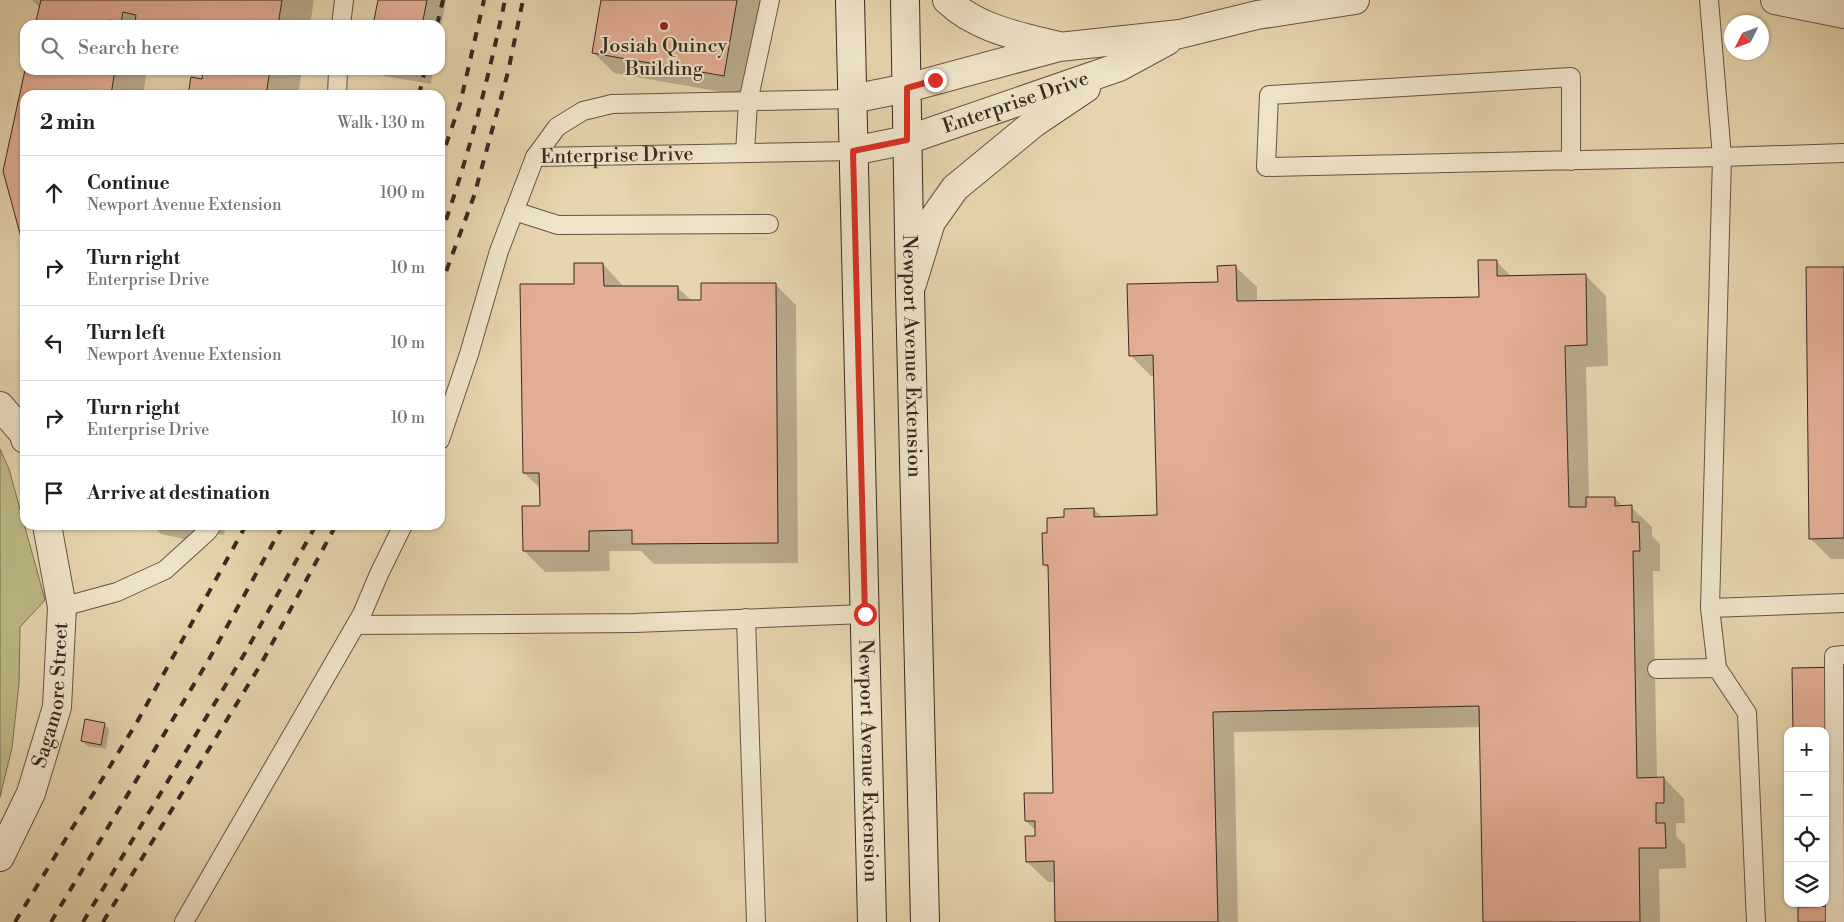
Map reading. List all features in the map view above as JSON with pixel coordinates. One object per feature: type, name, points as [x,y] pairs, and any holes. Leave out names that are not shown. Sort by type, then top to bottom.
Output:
[{"type":"main road","name":"Newport Avenue Extension","points":[[850,0],[872,922]]},
{"type":"main road","name":"Newport Avenue Extension","points":[[905,0],[924,922]]},
{"type":"main road","name":"Enterprise Drive","points":[[947,0],[957,10],[997,30],[1059,47]]},
{"type":"main road","name":"Enterprise Drive","points":[[910,291],[931,222],[955,188],[1034,123],[1119,66],[1180,34],[1267,6],[1354,0]]},
{"type":"main road","points":[[1775,0],[1844,14]]},
{"type":"main road","name":"Enterprise Drive","points":[[852,99],[907,88],[1059,47],[1180,34]]},
{"type":"main road","name":"Enterprise Drive","points":[[853,151],[907,140],[1119,66]]},
{"type":"main road","points":[[0,406],[20,429]]},
{"type":"main road","name":"Sagamore Street","points":[[0,857],[31,793],[57,707],[62,607],[47,530]]},
{"type":"lane","points":[[342,20],[344,0]]},
{"type":"lane","points":[[745,153],[748,102],[770,0]]},
{"type":"lane","points":[[1709,0],[1722,157],[1710,608],[1717,668],[1747,713],[1756,922]]},
{"type":"lane","points":[[337,90],[338,75]]},
{"type":"lane","points":[[1571,161],[1571,77],[1269,95],[1266,167],[1571,161],[1844,152]]},
{"type":"lane","name":"Enterprise Drive","points":[[535,157],[557,127],[583,111],[612,104],[852,99]]},
{"type":"lane","name":"Enterprise Drive","points":[[535,157],[853,151]]},
{"type":"lane","points":[[445,425],[469,354],[499,251],[535,157]]},
{"type":"lane","points":[[514,211],[558,225],[769,224]]},
{"type":"lane","points":[[62,607],[117,592],[165,570],[209,530]]},
{"type":"lane","points":[[184,922],[356,626],[401,530]]},
{"type":"lane","points":[[1710,608],[1844,604]]},
{"type":"lane","points":[[356,626],[635,623],[865,614]]},
{"type":"lane","points":[[746,618],[756,922]]},
{"type":"lane","points":[[1836,922],[1834,656],[1844,656]]},
{"type":"lane","points":[[1657,669],[1717,668]]},
{"type":"shaded area","points":[[0,449],[9,469],[20,509],[20,530],[26,530],[45,600],[20,627],[19,684],[12,748],[0,797]]},
{"type":"building","points":[[41,0],[282,0],[279,20],[135,20],[136,15],[123,12],[121,20],[36,20]]},
{"type":"building","points":[[378,0],[427,0],[423,20],[374,20]]},
{"type":"building","name":"Josiah Quincy Building","points":[[601,0],[737,0],[724,76],[592,53]]},
{"type":"building","points":[[24,75],[114,75],[112,90],[21,90]]},
{"type":"building","points":[[202,75],[269,75],[267,90],[189,90],[191,77],[202,79]]},
{"type":"building","points":[[20,93],[20,234],[3,171]]},
{"type":"building","points":[[1478,260],[1497,260],[1497,276],[1586,274],[1587,345],[1565,346],[1569,507],[1586,507],[1586,497],[1615,497],[1615,506],[1632,505],[1632,522],[1639,522],[1640,551],[1633,551],[1637,778],[1664,777],[1664,803],[1656,803],[1656,823],[1665,823],[1666,848],[1639,848],[1640,922],[1483,922],[1479,706],[1213,712],[1218,922],[1055,922],[1054,861],[1026,862],[1025,836],[1035,836],[1035,821],[1025,821],[1024,793],[1053,793],[1048,565],[1043,565],[1042,533],[1047,533],[1047,518],[1064,517],[1064,509],[1094,508],[1094,517],[1157,515],[1153,355],[1129,356],[1127,284],[1218,282],[1217,266],[1236,265],[1237,301],[1479,297]]},
{"type":"building","points":[[574,263],[603,263],[604,286],[678,286],[678,300],[701,300],[701,283],[776,283],[778,543],[632,544],[632,530],[589,531],[589,551],[523,551],[522,506],[540,506],[539,473],[523,473],[520,284],[574,284]]},
{"type":"building","points":[[1806,267],[1844,267],[1844,538],[1809,539]]},
{"type":"building","points":[[1844,667],[1844,893],[1829,894],[1829,727],[1793,727],[1792,668]]},
{"type":"building","points":[[85,719],[105,723],[101,745],[81,741]]},
{"type":"building","points":[[1844,906],[1844,922],[1798,922],[1798,907]]},
{"type":"railway","points":[[438,20],[443,0]]},
{"type":"railway","points":[[445,148],[460,104],[484,0]]},
{"type":"railway","points":[[445,222],[477,119],[505,0]]},
{"type":"railway","points":[[445,274],[474,196],[508,72],[523,0]]},
{"type":"railway","points":[[420,90],[424,75]]},
{"type":"railway","points":[[15,922],[137,722],[243,530]]},
{"type":"railway","points":[[51,922],[208,661],[280,530]]},
{"type":"railway","points":[[83,922],[245,653],[313,530]]},
{"type":"railway","points":[[103,922],[261,664],[333,530]]},
{"type":"place","name":"Josiah Quincy Building","points":[[664,26]]},
{"type":"route","points":[[865,614],[853,151],[907,140],[907,88],[935,80]]}]
